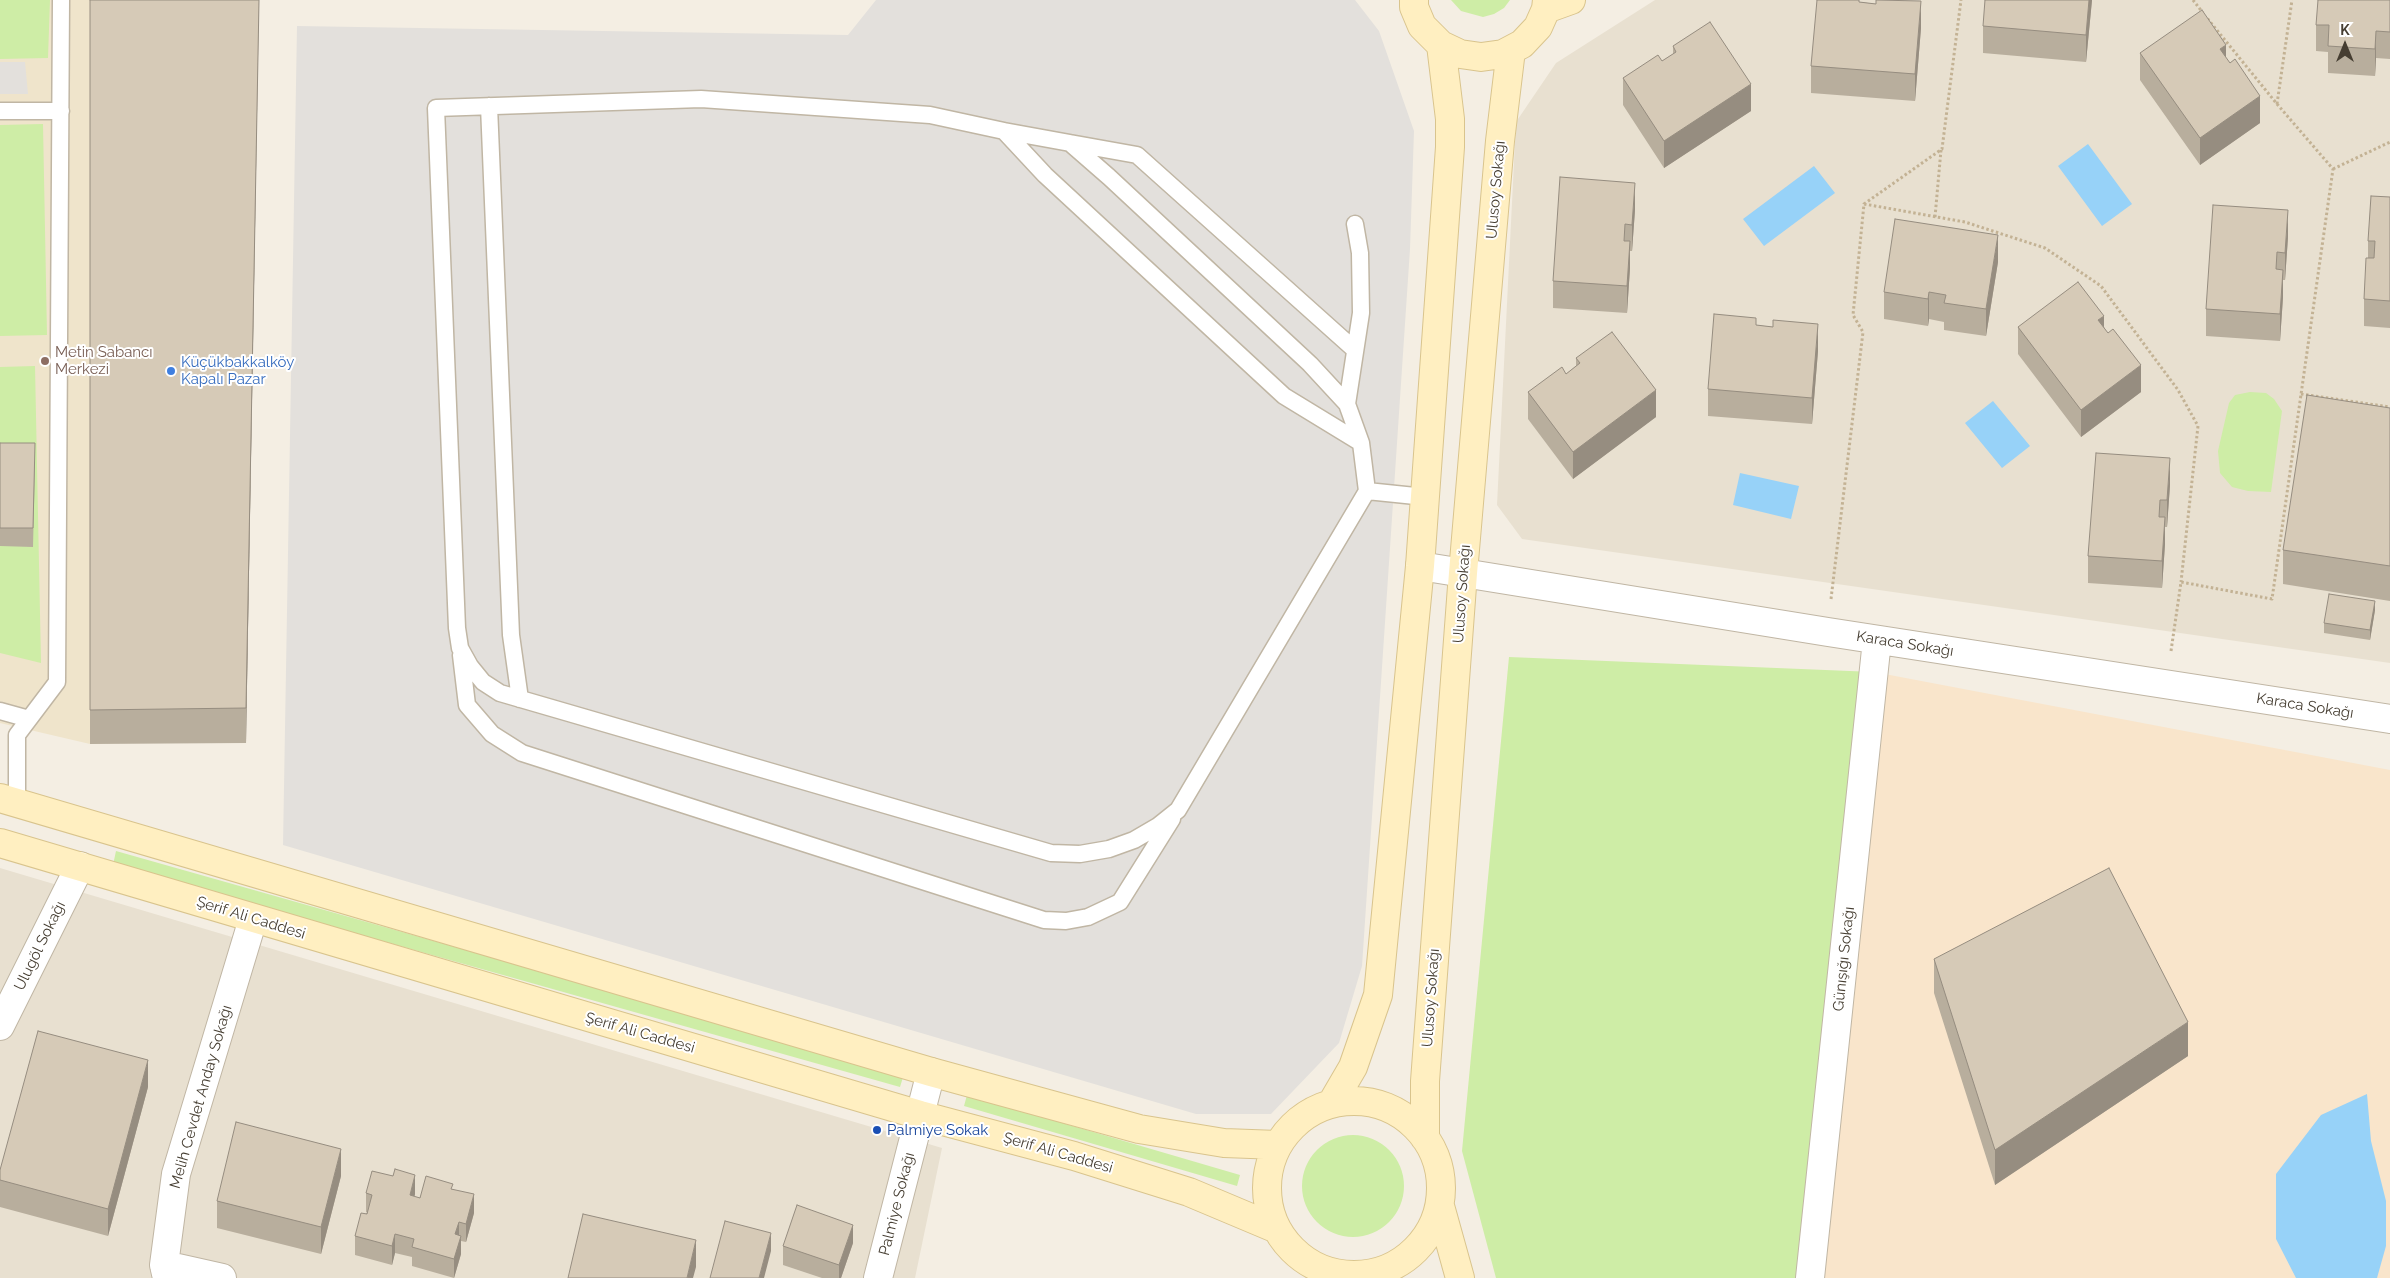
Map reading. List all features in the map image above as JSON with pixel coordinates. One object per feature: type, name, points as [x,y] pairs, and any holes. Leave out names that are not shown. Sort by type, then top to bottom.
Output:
[{"type":"street","points":[[1414,0],[1414,7],[1422,26],[1441,45],[1460,54],[1481,57],[1503,54],[1522,44],[1538,27],[1555,3]]},
{"type":"street","points":[[1332,1103],[1353,1067],[1378,995],[1420,566],[1450,147],[1450,118],[1441,45]]},
{"type":"street","name":"Ulusoy Sokağı","points":[[1425,1138],[1425,1081],[1463,573],[1500,141],[1511,50]]},
{"type":"street","name":"Karaca Sokağı","points":[[1420,566],[2390,720]]},
{"type":"street","name":"Günışığı Sokağı","points":[[1810,1278],[1877,640]]},
{"type":"street","points":[[8,800],[931,1072],[1138,1129],[1224,1143],[1278,1145]]},
{"type":"street","points":[[80,866],[87,824]]},
{"type":"street","name":"Şerif Ali Caddesi","points":[[0,843],[920,1115],[1074,1156],[1180,1190],[1277,1229]]},
{"type":"street","name":"Ulugöl Sokağı","points":[[0,1026],[80,866]]},
{"type":"street","name":"Melih Cevdet Anday Sokağı","points":[[165,1272],[176,1174],[253,919]]},
{"type":"street","name":"Palmiye Sokağı","points":[[878,1278],[931,1072]]},
{"type":"street","name":"Ulusoy Sokağı","points":[[1440,1206],[1430,1232],[1411,1254],[1387,1270],[1359,1276],[1344,1276],[1331,1273],[1304,1261],[1284,1241],[1277,1229],[1270,1214],[1266,1188],[1270,1160],[1284,1135],[1305,1116],[1332,1103],[1362,1101],[1391,1108],[1415,1126],[1430,1146],[1440,1179],[1440,1206],[1460,1278]]},
{"type":"street","points":[[165,1272],[222,1278]]},
{"type":"lane","points":[[8,800],[17,736],[57,682],[62,0]]},
{"type":"lane","points":[[1070,143],[1310,364],[1347,404],[1360,443],[1367,491],[1178,810],[1120,902],[1088,917],[1066,921],[1044,920],[522,753],[492,734],[467,705],[456,618],[436,108],[701,98],[930,115],[1004,131],[1137,155],[1355,350]]},
{"type":"lane","points":[[489,106],[511,635],[520,699]]},
{"type":"lane","points":[[0,111],[61,111]]},
{"type":"lane","points":[[1004,131],[1045,175],[1284,396],[1360,443]]},
{"type":"lane","points":[[1347,404],[1360,313],[1362,283],[1360,253],[1355,224]]},
{"type":"lane","points":[[1367,491],[1425,497]]},
{"type":"lane","points":[[460,648],[470,666],[483,682],[500,694],[1052,853],[1080,854],[1109,849],[1134,840],[1158,826],[1178,810]]},
{"type":"lane","points":[[0,711],[29,719]]},
{"type":"path","points":[[1935,217],[1960,0]]},
{"type":"path","points":[[2181,582],[2272,599],[2333,169],[2277,104],[2193,0]]},
{"type":"path","points":[[2277,104],[2292,0]]},
{"type":"path","points":[[2333,169],[2390,142]]},
{"type":"path","points":[[1828,632],[1863,332],[1852,315],[1864,204],[1942,150]]},
{"type":"path","points":[[1864,204],[1966,222],[2045,248],[2101,286],[2178,390],[2198,426],[2181,582],[2166,685]]},
{"type":"path","points":[[2301,394],[2390,407]]},
{"type":"shaded area","name":"Metin Sabancı Merkezi","points":[[0,0],[90,0],[90,744],[0,723]]},
{"type":"shaded area","points":[[876,0],[1355,0],[1379,31],[1414,131],[1410,249],[1362,966],[1339,1043],[1271,1114],[1196,1114],[283,845],[297,26],[848,35]]},
{"type":"shaded area","points":[[1655,0],[2390,0],[2390,663],[1522,539],[1497,505],[1516,122],[1556,63]]},
{"type":"shaded area","points":[[0,62],[25,62],[28,94],[0,94]]},
{"type":"shaded area","points":[[1874,672],[2390,770],[2390,1278],[1803,1278]]},
{"type":"shaded area","points":[[0,868],[942,1148],[915,1278],[0,1278]]},
{"type":"green space","points":[[0,0],[50,0],[48,58],[0,59]]},
{"type":"green space","points":[[1451,0],[1510,0],[1504,8],[1494,14],[1483,17],[1461,11]]},
{"type":"green space","points":[[43,124],[47,335],[0,336],[0,125]]},
{"type":"green space","points":[[35,366],[41,663],[0,653],[0,367]]},
{"type":"green space","points":[[2250,392],[2266,393],[2274,399],[2282,411],[2271,492],[2248,491],[2232,487],[2220,473],[2218,451],[2229,403],[2235,395]]},
{"type":"green space","points":[[1509,657],[1874,672],[1803,1278],[1496,1278],[1462,1151]]},
{"type":"green space","points":[[116,851],[904,1074],[900,1087],[113,865]]},
{"type":"green space","points":[[967,1095],[1240,1175],[1237,1186],[964,1106]]},
{"type":"green space","points":[[1353,1135],[1372,1139],[1389,1150],[1400,1167],[1404,1186],[1400,1205],[1389,1222],[1372,1233],[1353,1237],[1334,1233],[1317,1222],[1306,1205],[1302,1186],[1306,1167],[1317,1150],[1334,1139]]},
{"type":"water","points":[[2088,144],[2132,204],[2102,226],[2058,166]]},
{"type":"water","points":[[1814,166],[1835,193],[1764,246],[1743,219]]},
{"type":"water","points":[[1993,401],[2030,446],[2002,468],[1965,423]]},
{"type":"water","points":[[1740,473],[1799,486],[1791,519],[1733,505]]},
{"type":"water","points":[[2367,1094],[2371,1141],[2386,1201],[2386,1246],[2377,1278],[2296,1278],[2276,1239],[2276,1174],[2321,1115]]},
{"type":"building","name":"Küçükbakkalköy Kapalı Pazar","points":[[90,0],[259,0],[246,708],[90,710]]},
{"type":"building","points":[[1817,0],[1859,0],[1859,2],[1876,4],[1876,0],[1921,1],[1915,74],[1811,66]]},
{"type":"building","points":[[1985,0],[2089,0],[2086,35],[1983,26]]},
{"type":"building","points":[[2318,0],[2390,0],[2390,32],[2376,31],[2375,49],[2328,46],[2329,25],[2316,25]]},
{"type":"building","points":[[2202,10],[2226,45],[2220,49],[2230,63],[2235,59],[2260,96],[2200,138],[2140,53]]},
{"type":"building","points":[[1710,22],[1751,84],[1664,141],[1623,78],[1658,55],[1662,61],[1676,52],[1673,46]]},
{"type":"building","points":[[1560,177],[1635,183],[1632,225],[1625,224],[1624,241],[1630,241],[1627,286],[1553,281]]},
{"type":"building","points":[[2371,196],[2390,197],[2390,301],[2364,299],[2366,258],[2374,258],[2375,241],[2368,241]]},
{"type":"building","points":[[2213,205],[2288,210],[2285,253],[2277,252],[2276,269],[2283,270],[2280,314],[2206,309]]},
{"type":"building","points":[[1895,219],[1998,235],[1986,309],[1944,303],[1946,295],[1929,292],[1928,299],[1884,292]]},
{"type":"building","points":[[2078,282],[2104,316],[2098,320],[2108,333],[2113,329],[2141,365],[2081,410],[2018,327]]},
{"type":"building","points":[[1714,314],[1756,318],[1756,325],[1773,327],[1773,320],[1818,324],[1812,398],[1708,389]]},
{"type":"building","points":[[1612,332],[1656,390],[1573,452],[1528,392],[1562,367],[1566,374],[1580,363],[1576,358]]},
{"type":"building","points":[[2307,395],[2390,408],[2390,566],[2283,550]]},
{"type":"building","points":[[0,443],[35,443],[33,528],[0,528]]},
{"type":"building","points":[[2096,453],[2170,458],[2167,500],[2160,500],[2159,517],[2165,517],[2162,561],[2088,556]]},
{"type":"building","points":[[2329,594],[2375,601],[2370,630],[2324,623]]},
{"type":"building","points":[[2109,868],[2188,1022],[1995,1150],[1934,959]]},
{"type":"building","points":[[38,1031],[148,1060],[108,1209],[0,1180],[0,1170]]},
{"type":"building","points":[[236,1122],[341,1149],[321,1227],[217,1201]]},
{"type":"building","points":[[395,1169],[415,1175],[410,1195],[420,1198],[426,1176],[453,1184],[451,1189],[474,1194],[466,1224],[459,1222],[455,1234],[461,1236],[454,1259],[412,1247],[414,1239],[395,1234],[392,1246],[355,1236],[361,1213],[367,1214],[372,1195],[366,1193],[372,1171],[393,1176]]},
{"type":"building","points":[[797,1205],[853,1225],[839,1265],[783,1246]]},
{"type":"building","points":[[583,1214],[696,1240],[687,1278],[568,1278]]},
{"type":"building","points":[[725,1221],[771,1233],[759,1278],[710,1278]]},
{"type":"place","name":"Metin Sabancı Merkezi","points":[[45,361]]},
{"type":"place","name":"Küçükbakkalköy Kapalı Pazar","points":[[171,371]]},
{"type":"place","name":"Palmiye Sokak","points":[[877,1130]]}]
